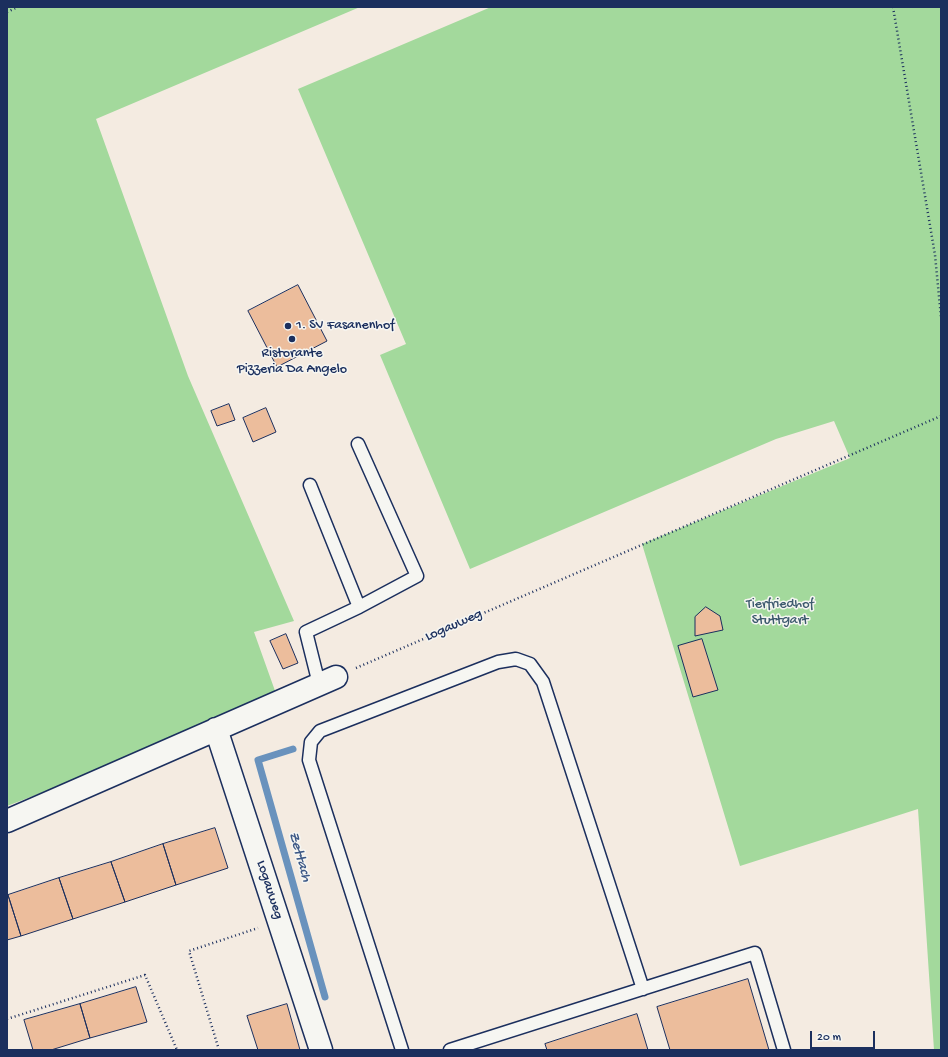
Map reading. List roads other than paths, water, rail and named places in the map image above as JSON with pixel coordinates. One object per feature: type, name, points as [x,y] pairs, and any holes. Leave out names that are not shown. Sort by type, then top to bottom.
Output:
[{"type":"street","points":[[7,822],[327,681]]},
{"type":"street","name":"Logauweg","points":[[216,729],[321,1050]]},
{"type":"lane","points":[[327,681],[306,632],[359,607],[417,576],[358,444]]},
{"type":"lane","points":[[310,485],[359,607]]},
{"type":"lane","points":[[402,1050],[309,760],[311,742],[320,731],[498,662],[516,659],[530,664],[544,682],[643,989]]},
{"type":"lane","points":[[450,1050],[755,953],[784,1050]]},
{"type":"waterway","name":"Zettach","points":[[293,749],[258,760],[325,997]]},
{"type":"place","name":"1. SV Fasanenhof","points":[[288,326]]},
{"type":"place","name":"Ristorante Pizzeria Da Angelo","points":[[292,339]]},
{"type":"park label","name":"Tierfriedhof Stuttgart","points":[[780,614]]}]
